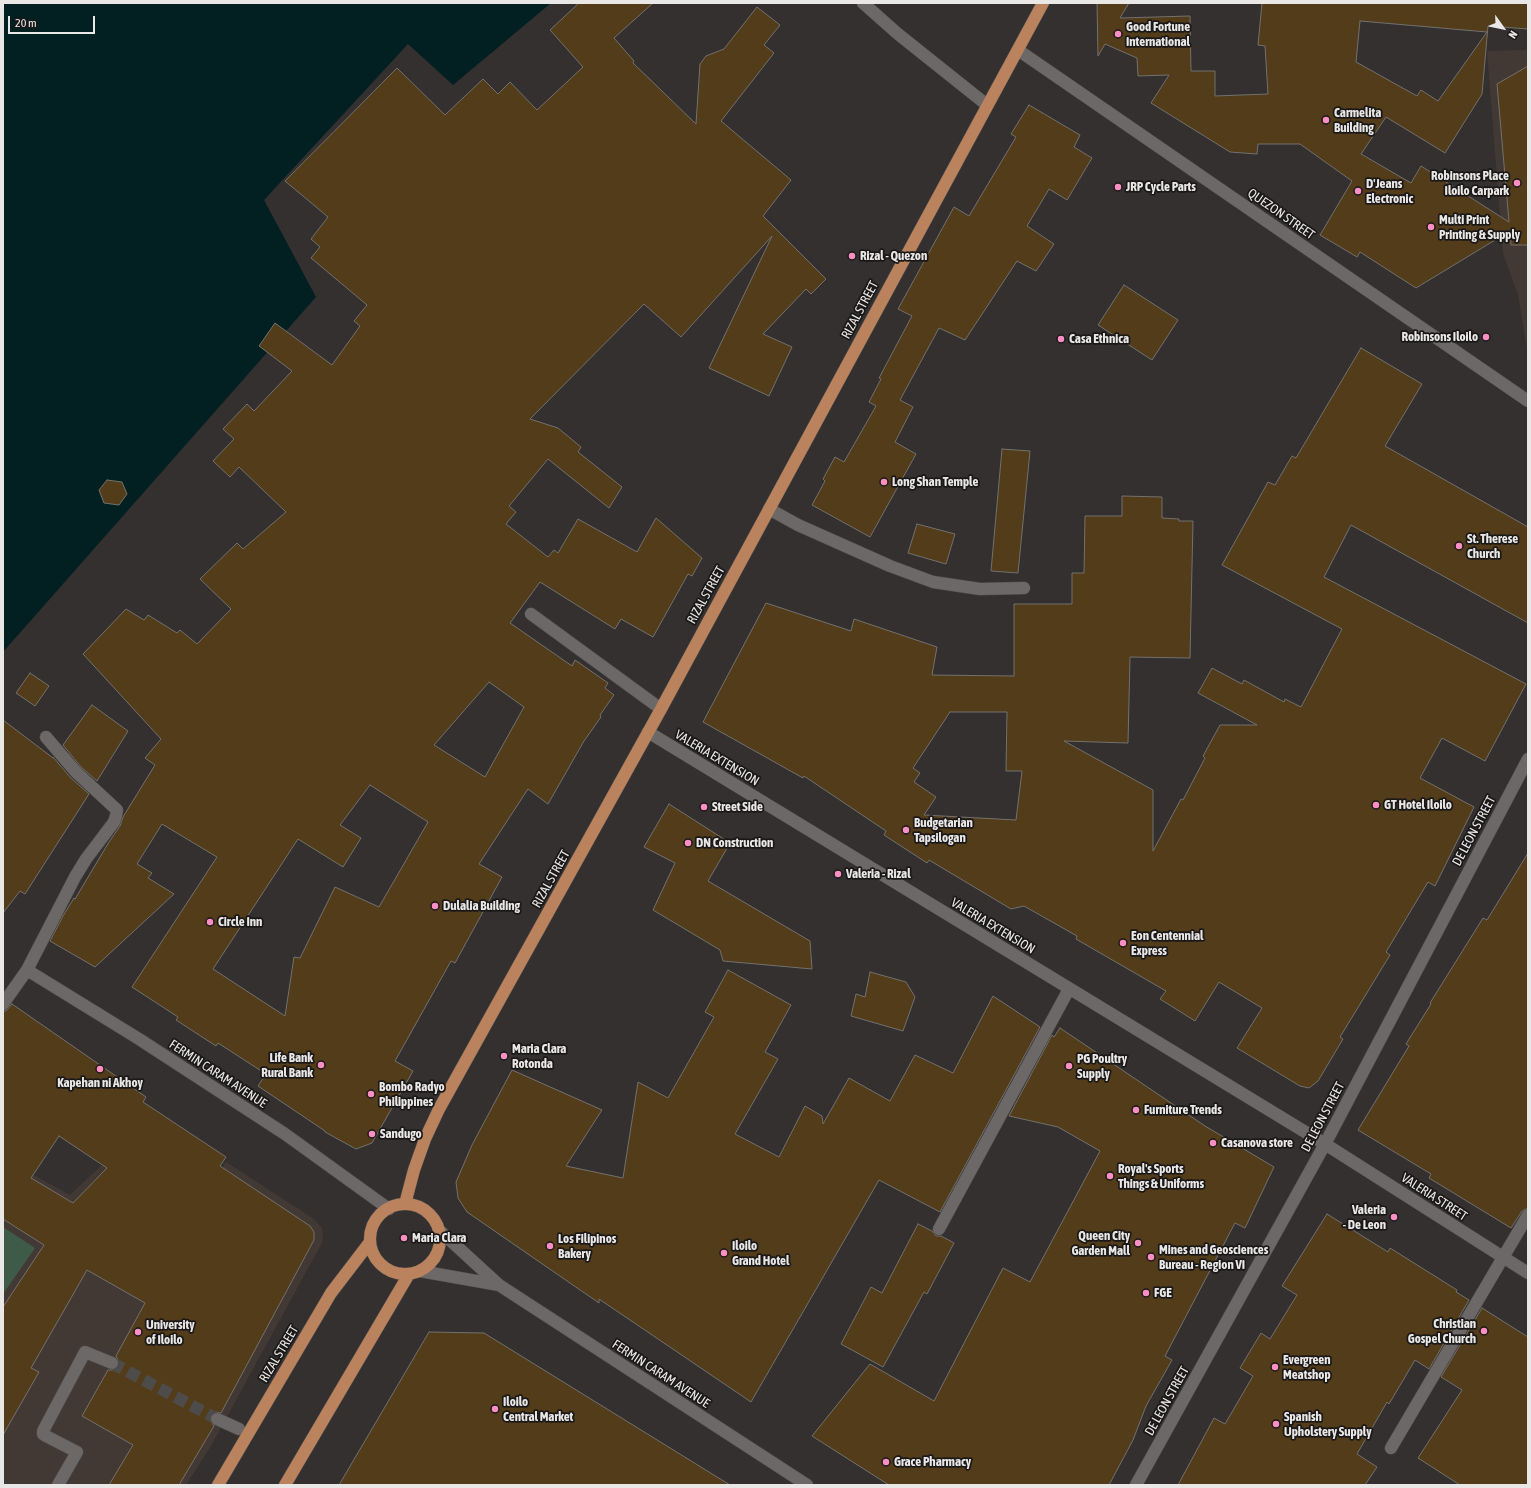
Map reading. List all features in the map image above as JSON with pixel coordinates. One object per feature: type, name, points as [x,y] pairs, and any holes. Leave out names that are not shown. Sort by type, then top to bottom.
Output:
[{"type":"main road","name":"RIZAL STREET","points":[[405,1204],[414,1170],[425,1139],[439,1109],[648,732],[1043,3]]},
{"type":"main road","points":[[405,1204],[417,1206],[427,1212],[435,1220],[439,1230],[439,1250],[428,1266],[414,1273],[398,1273],[389,1271],[376,1259],[370,1242],[376,1222],[388,1209],[405,1204]]},
{"type":"main road","name":"RIZAL STREET","points":[[218,1485],[331,1293],[370,1242]]},
{"type":"main road","points":[[285,1485],[414,1273]]},
{"type":"street","points":[[862,3],[898,34],[987,105]]},
{"type":"street","name":"QUEZON STREET","points":[[1018,50],[1528,401]]},
{"type":"street","points":[[769,508],[798,525],[890,566],[933,582],[980,588],[1024,588]]},
{"type":"street","points":[[531,614],[660,708]]},
{"type":"street","name":"VALERIA EXTENSION","points":[[648,732],[1325,1144]]},
{"type":"street","points":[[3,1004],[27,970],[75,877],[86,859],[114,822],[116,816],[116,810],[76,772],[46,737]]},
{"type":"street","name":"DE LEON STREET","points":[[1136,1485],[1325,1144],[1528,759]]},
{"type":"street","name":"FERMIN CARAM AVENUE","points":[[27,970],[139,1039],[284,1134],[388,1209]]},
{"type":"street","points":[[939,1229],[1069,989]]},
{"type":"street","name":"VALERIA STREET","points":[[1325,1144],[1528,1273]]},
{"type":"street","points":[[1390,1448],[1504,1258],[1528,1215]]},
{"type":"street","name":"FERMIN CARAM AVENUE","points":[[439,1230],[500,1285],[801,1483]]},
{"type":"street","name":"FERMIN CARAM AVENUE","points":[[414,1273],[500,1285]]},
{"type":"street","points":[[58,1485],[77,1452],[46,1436],[43,1434],[43,1431],[85,1352],[112,1363]]},
{"type":"street","points":[[217,1419],[239,1429]]},
{"type":"shaded area","points":[[1528,50],[1528,355],[1518,295],[1503,253],[1487,51]]},
{"type":"shaded area","name":"University of Iloilo","points":[[3,1158],[70,1195],[102,1165],[190,1217],[226,1162],[314,1219],[322,1228],[323,1241],[211,1446],[186,1485],[3,1485]]},
{"type":"green space","points":[[3,1227],[35,1248],[3,1294]]},
{"type":"water","points":[[3,3],[551,3],[453,85],[408,44],[264,200],[316,297],[3,652]]},
{"type":"building","points":[[579,3],[653,3],[614,38],[634,61],[633,63],[696,124],[700,64],[706,56],[724,49],[757,7],[780,25],[764,45],[774,53],[721,121],[791,180],[763,216],[826,279],[811,294],[806,289],[763,334],[792,347],[769,396],[709,368],[772,236],[681,337],[644,304],[530,419],[558,428],[581,447],[578,452],[622,487],[609,508],[548,459],[509,506],[516,512],[506,524],[548,557],[554,550],[558,553],[578,519],[637,552],[656,518],[702,558],[692,576],[688,574],[653,637],[621,619],[615,629],[540,582],[510,623],[572,666],[575,660],[608,683],[605,688],[614,695],[584,741],[548,804],[528,789],[479,864],[502,877],[455,963],[451,961],[395,1061],[413,1071],[372,1143],[356,1149],[325,1132],[258,1086],[266,1074],[218,1043],[216,1046],[176,1020],[178,1017],[132,987],[217,857],[162,824],[137,864],[152,873],[148,878],[174,894],[95,967],[50,941],[63,916],[120,826],[123,817],[155,765],[145,758],[161,739],[83,654],[126,609],[144,620],[148,615],[177,633],[180,630],[197,644],[231,609],[200,579],[237,543],[243,549],[286,512],[239,467],[230,477],[213,461],[234,439],[223,429],[247,404],[254,411],[292,371],[259,346],[275,323],[332,365],[360,326],[354,321],[367,305],[311,258],[320,247],[311,239],[328,217],[285,181],[397,68],[445,115],[483,79],[498,94],[510,82],[537,110],[583,67],[550,30]],"holes":[[[489,682],[524,707],[485,777],[434,745]],[[370,785],[428,822],[379,907],[335,887],[300,958],[294,957],[285,1016],[213,969],[298,839],[343,867],[361,838],[340,825]]]},
{"type":"building","points":[[1097,3],[1129,3],[1120,18],[1190,16],[1191,71],[1215,71],[1215,96],[1268,94],[1265,46],[1258,45],[1262,3],[1528,3],[1528,29],[1488,26],[1482,94],[1445,153],[1386,117],[1361,154],[1411,183],[1421,166],[1509,222],[1497,84],[1528,66],[1528,245],[1511,245],[1510,231],[1416,288],[1360,252],[1357,257],[1320,235],[1352,181],[1300,144],[1258,144],[1257,154],[1230,152],[1151,103],[1169,75],[1138,76],[1137,58],[1105,44],[1098,56]],"holes":[[[1360,21],[1487,32],[1438,101],[1421,90],[1417,96],[1356,62]]]},
{"type":"building","points":[[1029,105],[1080,135],[1074,147],[1092,158],[1067,200],[1049,189],[1027,226],[1054,244],[1036,271],[1017,261],[965,340],[939,328],[900,400],[913,407],[895,442],[916,454],[870,537],[812,505],[825,481],[823,479],[835,457],[844,462],[876,406],[869,402],[881,379],[879,378],[912,316],[898,309],[954,207],[969,216],[1016,137],[1011,134]]},
{"type":"building","points":[[1124,285],[1178,320],[1152,360],[1098,325]]},
{"type":"building","points":[[1361,348],[1422,384],[1385,446],[1528,527],[1528,623],[1351,525],[1324,577],[1526,684],[1485,761],[1442,738],[1420,778],[1474,807],[1435,886],[1428,882],[1386,952],[1390,955],[1340,1037],[1343,1039],[1318,1081],[1309,1088],[1300,1086],[1237,1048],[1262,1008],[1219,982],[1195,1021],[1160,999],[1166,991],[1076,939],[1077,936],[1024,906],[1011,909],[929,860],[927,863],[884,835],[886,831],[804,776],[803,778],[703,722],[766,603],[851,631],[854,619],[937,647],[932,675],[1014,676],[1014,604],[1072,604],[1072,573],[1084,573],[1085,516],[1122,516],[1122,496],[1162,497],[1162,518],[1179,519],[1179,521],[1193,521],[1190,658],[1130,657],[1128,743],[1064,741],[1153,790],[1153,851],[1181,799],[1183,800],[1205,758],[1203,756],[1220,725],[1257,725],[1198,693],[1212,668],[1242,684],[1244,680],[1284,702],[1285,699],[1301,707],[1342,629],[1222,565],[1268,482],[1275,485],[1292,456],[1296,458]],"holes":[[[950,712],[1007,712],[1006,771],[1022,771],[1016,820],[924,815],[936,797],[914,782],[920,773],[913,768]]]},
{"type":"building","points":[[1002,449],[1030,451],[1018,573],[991,571]]},
{"type":"building","points":[[107,480],[122,482],[127,494],[119,505],[104,503],[99,490]]},
{"type":"building","points":[[917,524],[955,534],[946,564],[908,553]]},
{"type":"building","points":[[30,673],[49,686],[35,706],[16,693]]},
{"type":"building","points":[[92,705],[128,731],[97,781],[81,767],[63,745]]},
{"type":"building","points":[[3,720],[53,757],[70,777],[89,794],[25,894],[20,891],[3,913]]},
{"type":"building","points":[[669,804],[730,843],[708,881],[810,941],[812,969],[723,961],[720,950],[653,910],[675,863],[644,847]]},
{"type":"building","points":[[1528,853],[1528,1208],[1522,1211],[1511,1228],[1429,1178],[1431,1174],[1358,1130],[1409,1046],[1406,1044],[1431,1004],[1430,1003],[1483,918],[1487,920]]},
{"type":"building","points":[[728,970],[791,1005],[765,1052],[778,1059],[735,1134],[779,1157],[805,1106],[822,1116],[823,1124],[849,1078],[890,1101],[915,1055],[953,1073],[993,996],[1040,1027],[940,1212],[879,1180],[751,1402],[599,1299],[599,1303],[467,1212],[458,1198],[456,1182],[472,1145],[512,1070],[602,1110],[566,1166],[623,1178],[638,1082],[668,1098],[714,1017],[705,1012]]},
{"type":"building","points":[[870,972],[906,982],[915,997],[903,1031],[851,1016],[856,994],[865,997]]},
{"type":"building","name":"University of Iloilo","points":[[12,1004],[146,1097],[143,1102],[226,1157],[220,1166],[310,1226],[314,1232],[314,1240],[221,1413],[216,1412],[210,1416],[210,1420],[214,1426],[179,1485],[109,1485],[133,1445],[82,1416],[108,1370],[113,1370],[119,1366],[116,1356],[145,1303],[87,1270],[31,1368],[39,1372],[3,1435],[3,1307],[44,1245],[3,1219],[3,1011],[6,1011]],"holes":[[[59,1136],[107,1168],[73,1203],[31,1178]]]},
{"type":"building","points":[[1060,1028],[1205,1126],[1274,1167],[1245,1228],[1235,1223],[1165,1356],[1172,1360],[1146,1406],[1133,1440],[1109,1485],[889,1485],[812,1436],[870,1364],[934,1401],[1003,1268],[1030,1282],[1100,1151],[1058,1127],[1009,1116],[1052,1035],[1054,1037]]},
{"type":"building","points":[[1327,1214],[1388,1252],[1390,1248],[1457,1290],[1456,1292],[1469,1300],[1429,1369],[1415,1360],[1389,1404],[1387,1402],[1357,1454],[1377,1467],[1365,1485],[1178,1485],[1214,1418],[1225,1424],[1253,1376],[1240,1368],[1261,1333],[1270,1339],[1297,1295],[1282,1286]]},
{"type":"building","points":[[918,1224],[932,1231],[936,1236],[941,1236],[954,1243],[927,1294],[924,1292],[883,1367],[841,1344],[871,1287],[882,1293]]},
{"type":"building","points":[[1482,1308],[1528,1337],[1528,1485],[1460,1485],[1418,1458],[1462,1390],[1441,1377]]},
{"type":"building","name":"Iloilo Central Market","points":[[429,1332],[484,1333],[730,1485],[339,1485]]},
{"type":"tunnel","points":[[112,1363],[217,1419]]},
{"type":"place","name":"Good Fortune International","points":[[1118,34]]},
{"type":"place","name":"Carmelita Building","points":[[1326,120]]},
{"type":"place","name":"Robinsons Place Iloilo Carpark","points":[[1517,183]]},
{"type":"place","name":"JRP Cycle Parts","points":[[1118,187]]},
{"type":"place","name":"D'Jeans Electronic","points":[[1358,191]]},
{"type":"place","name":"Multi Print Printing & Supply","points":[[1431,227]]},
{"type":"place","name":"Rizal - Quezon","points":[[852,256]]},
{"type":"place","name":"Robinsons Iloilo","points":[[1486,337]]},
{"type":"place","name":"Casa Ethnica","points":[[1061,339]]},
{"type":"place","name":"Long Shan Temple","points":[[884,482]]},
{"type":"place","name":"St. Therese Church","points":[[1459,546]]},
{"type":"place","name":"GT Hotel Iloilo","points":[[1376,805]]},
{"type":"place","name":"Street Side","points":[[704,807]]},
{"type":"place","name":"Budgetarian Tapsilogan","points":[[906,830]]},
{"type":"place","name":"DN Construction","points":[[688,843]]},
{"type":"place","name":"Valeria - Rizal","points":[[838,874]]},
{"type":"place","name":"Dulalia Building","points":[[435,906]]},
{"type":"place","name":"Circle Inn","points":[[210,922]]},
{"type":"place","name":"Eon Centennial Express","points":[[1123,943]]},
{"type":"place","name":"Maria Clara Rotonda","points":[[504,1056]]},
{"type":"place","name":"Life Bank Rural Bank","points":[[321,1065]]},
{"type":"place","name":"PG Poultry Supply","points":[[1069,1066]]},
{"type":"place","name":"Kapehan ni Akhoy","points":[[100,1069]]},
{"type":"place","name":"Bombo Radyo Philippines","points":[[371,1094]]},
{"type":"place","name":"Furniture Trends","points":[[1136,1110]]},
{"type":"place","name":"Sandugo","points":[[372,1134]]},
{"type":"place","name":"Casanova store","points":[[1213,1143]]},
{"type":"place","name":"Royal's Sports Things & Uniforms","points":[[1110,1176]]},
{"type":"place","name":"Valeria - De Leon","points":[[1394,1217]]},
{"type":"place","name":"Maria Clara","points":[[404,1238]]},
{"type":"place","name":"Queen City Garden Mall","points":[[1138,1243]]},
{"type":"place","name":"Los Filipinos Bakery","points":[[550,1246]]},
{"type":"place","name":"Iloilo Grand Hotel","points":[[724,1253]]},
{"type":"place","name":"Mines and Geosciences Bureau - Region VI","points":[[1151,1257]]},
{"type":"place","name":"FGE","points":[[1146,1293]]},
{"type":"place","name":"Christian Gospel Church","points":[[1484,1331]]},
{"type":"place","name":"University of Iloilo","points":[[138,1332]]},
{"type":"place","name":"Evergreen Meatshop","points":[[1275,1367]]},
{"type":"place","name":"Iloilo Central Market","points":[[495,1409]]},
{"type":"place","name":"Spanish Upholstery Supply","points":[[1276,1424]]},
{"type":"place","name":"Grace Pharmacy","points":[[886,1462]]}]
